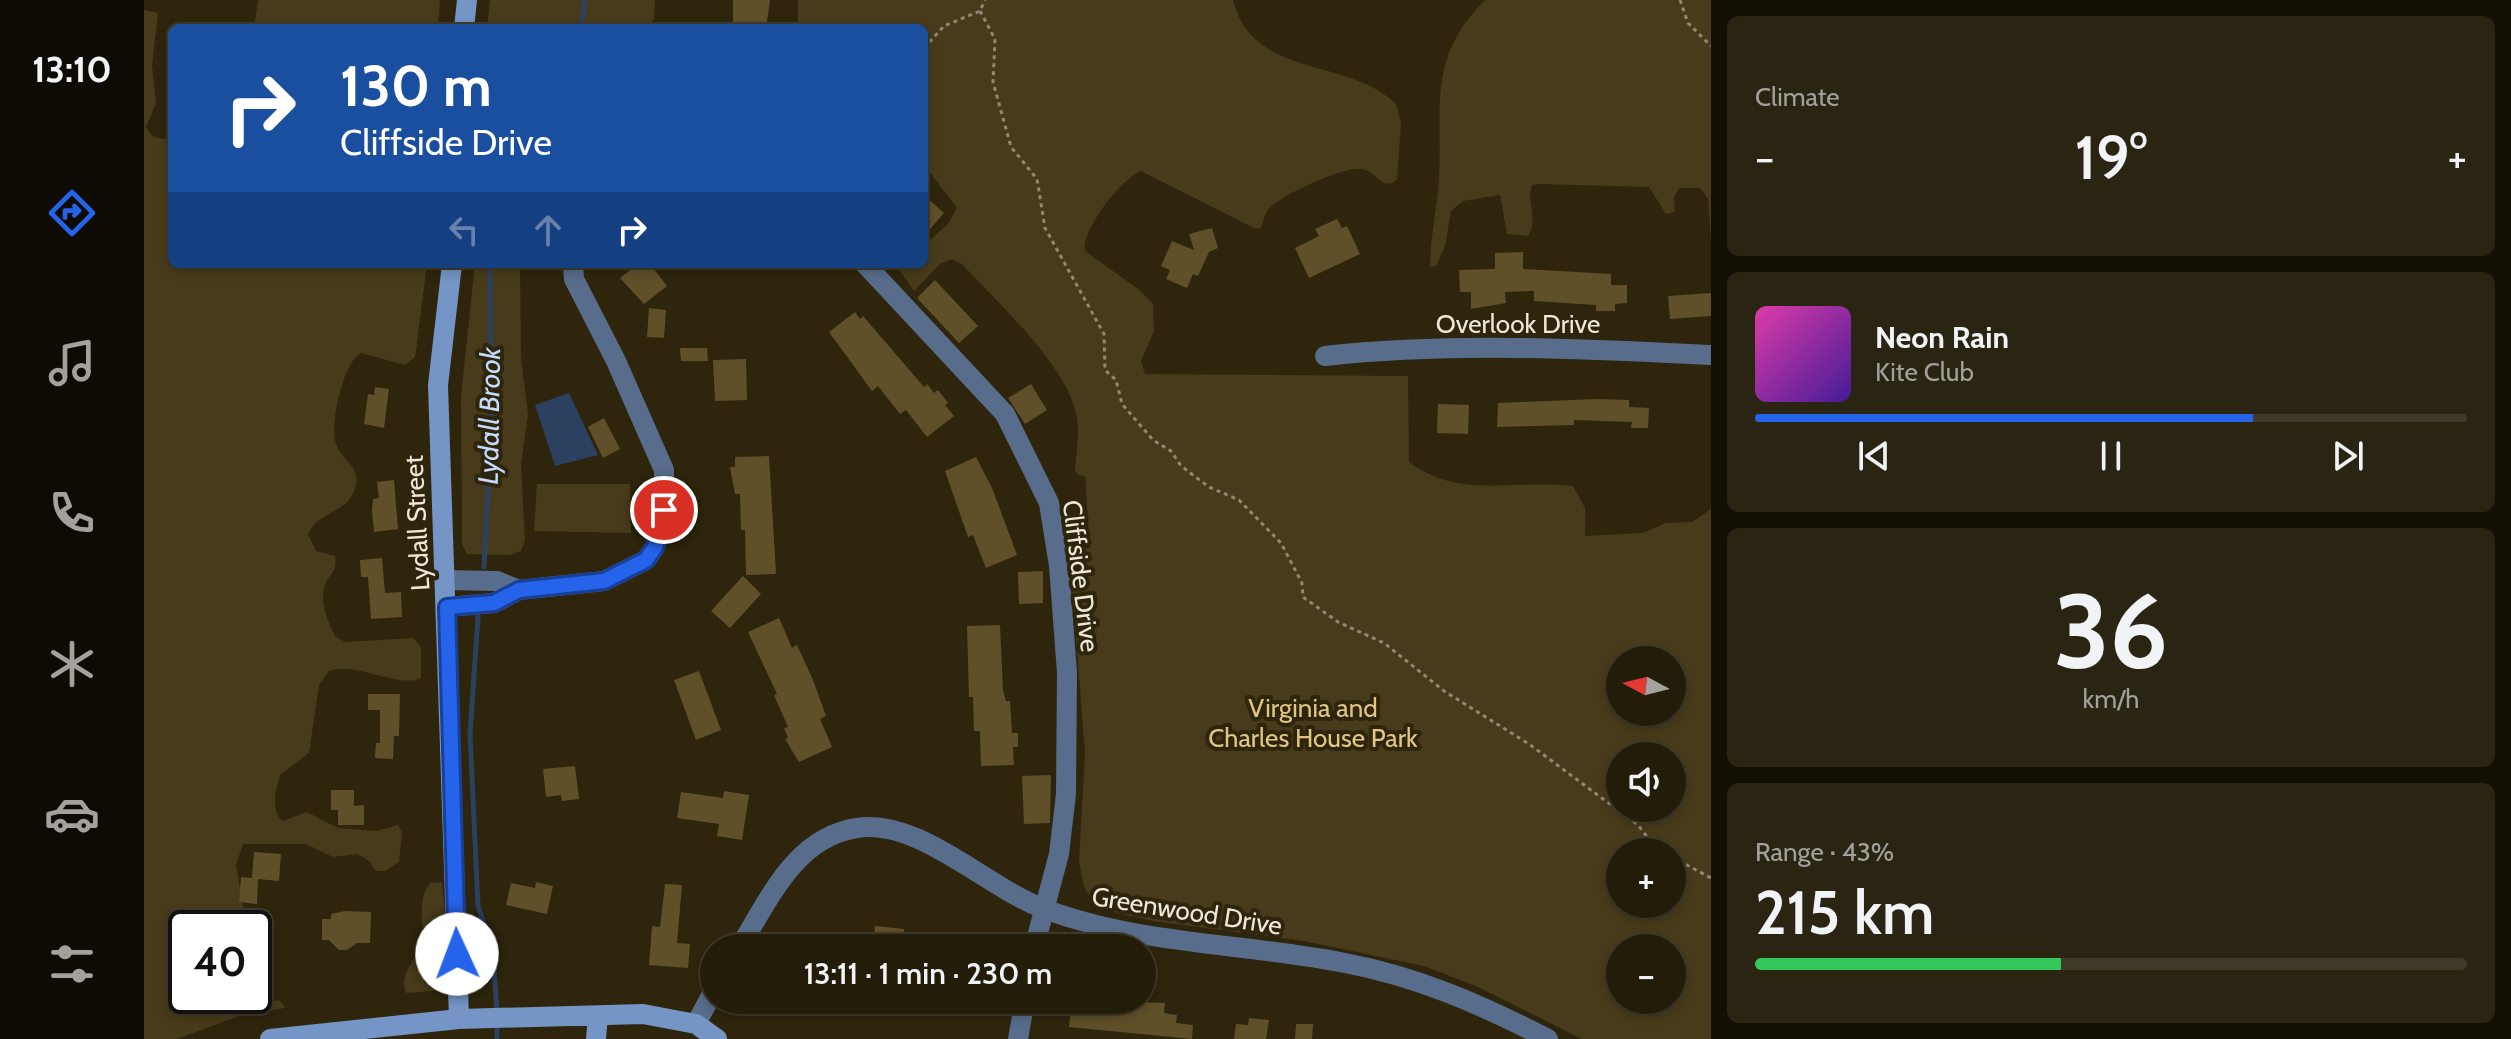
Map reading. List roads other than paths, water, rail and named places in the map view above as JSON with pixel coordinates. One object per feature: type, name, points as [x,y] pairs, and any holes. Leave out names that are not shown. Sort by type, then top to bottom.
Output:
[{"type":"street","points":[[464,24],[467,0]]},
{"type":"street","name":"Lydall Street","points":[[452,268],[438,385],[459,1019]]},
{"type":"street","points":[[447,607],[485,604],[519,590],[604,581],[646,560],[655,547],[664,510],[664,470],[616,361],[574,279],[573,268]]},
{"type":"street","name":"Cliffside Drive","points":[[869,268],[1005,414],[1049,503],[1067,673],[1066,794],[1059,854],[1037,934]]},
{"type":"street","name":"Overlook Drive","points":[[1325,356],[1385,349],[1591,349],[1711,355]]},
{"type":"street","points":[[446,580],[497,581],[519,590]]},
{"type":"street","name":"Greenwood Drive","points":[[748,934],[786,873],[805,850],[828,834],[858,827],[886,826],[934,848],[1000,889],[1042,908],[1124,930],[1345,963],[1405,976],[1482,1005],[1548,1039]]},
{"type":"street","points":[[270,1039],[459,1019],[643,1014],[696,1024],[717,1039]]},
{"type":"street","points":[[696,1024],[701,1014]]},
{"type":"street","points":[[1018,1039],[1022,1014]]},
{"type":"street","points":[[596,1039],[598,1016]]},
{"type":"water","points":[[569,393],[598,455],[555,466],[535,405]]},
{"type":"waterway","name":"Lydall Brook","points":[[582,24],[585,0]]},
{"type":"waterway","name":"Lydall Brook","points":[[484,567],[491,431],[490,268]]},
{"type":"waterway","name":"Lydall Brook","points":[[478,617],[470,734],[478,906],[493,952],[497,1013]]},
{"type":"waterway","name":"Lydall Brook","points":[[497,1023],[497,1039]]},
{"type":"park label","name":"Virginia and Charles House Park","points":[[1313,723]]}]
